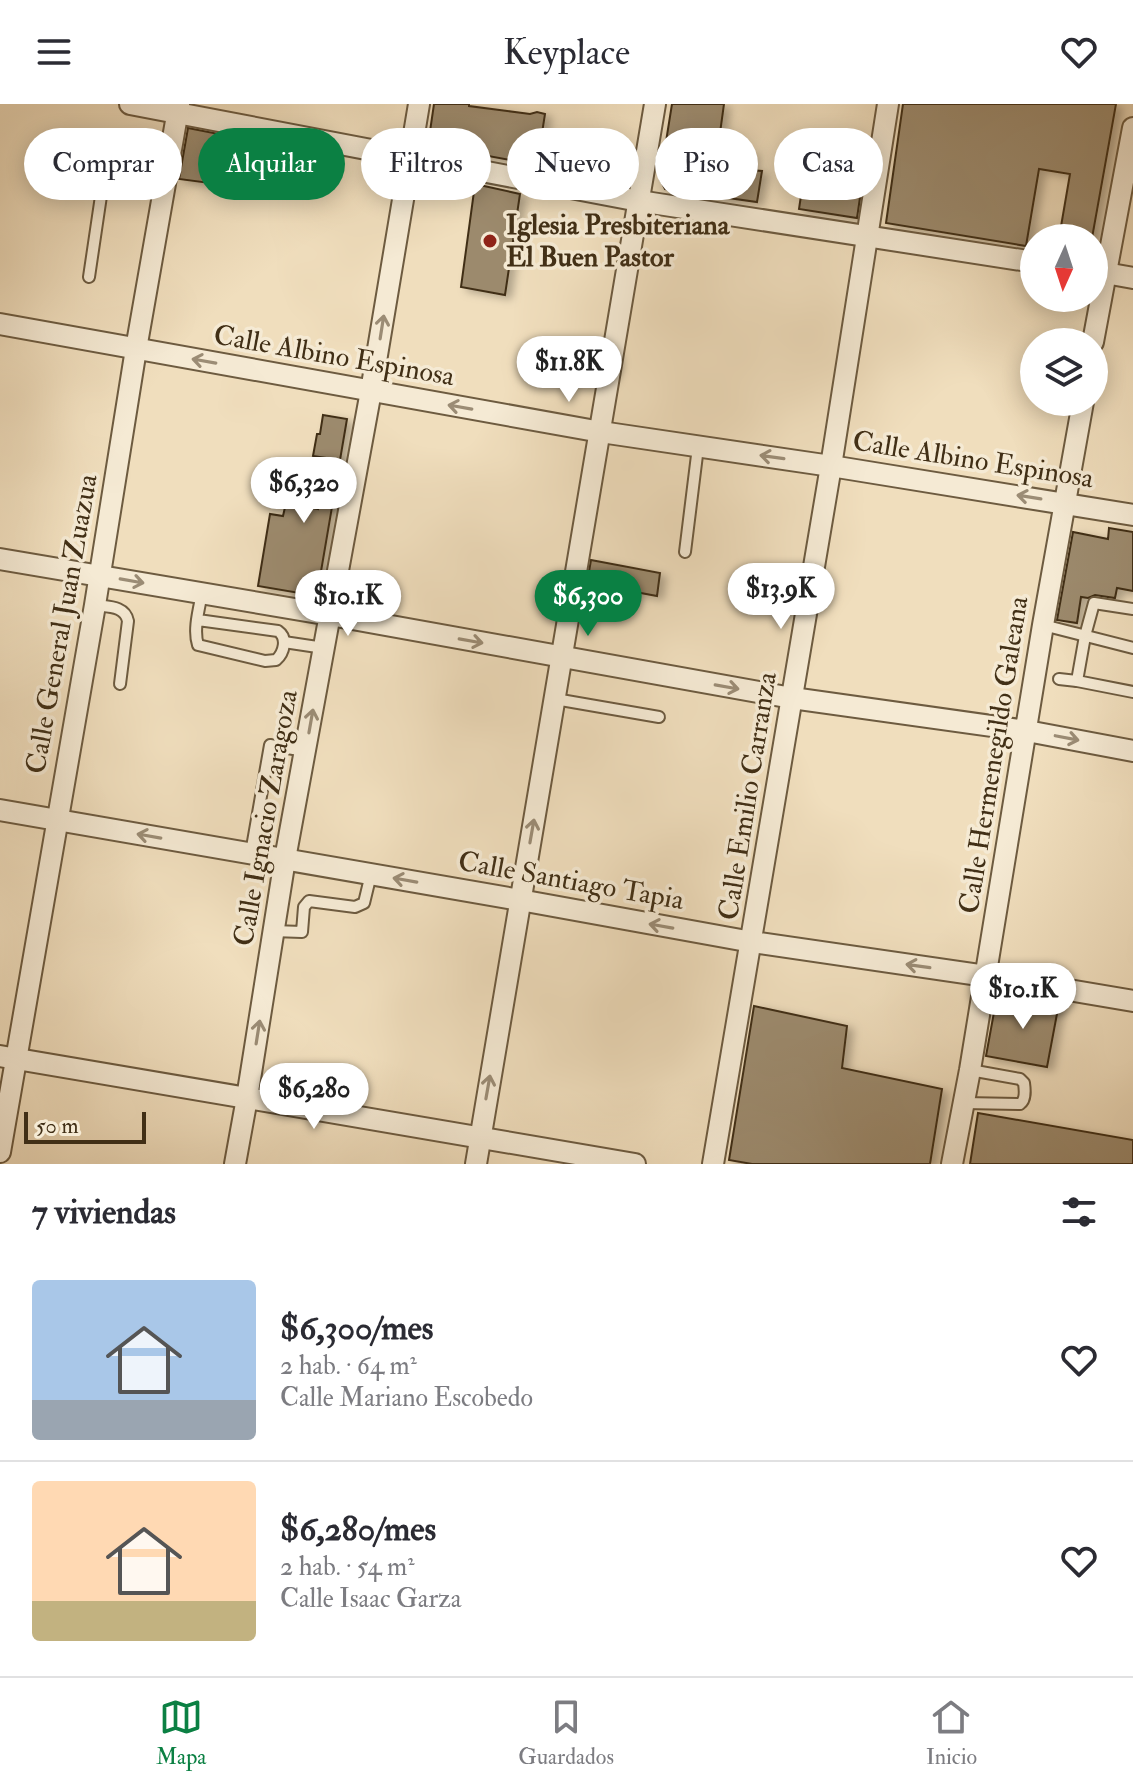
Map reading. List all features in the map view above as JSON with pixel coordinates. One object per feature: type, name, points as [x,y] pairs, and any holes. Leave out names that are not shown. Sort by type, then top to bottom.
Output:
[{"type":"street","points":[[130,104],[178,108],[361,147]]},
{"type":"street","name":"Calle Ignacio Zaragoza","points":[[415,128],[419,104]]},
{"type":"street","points":[[476,1164],[655,104]]},
{"type":"street","name":"Calle Emilio Carranza","points":[[713,1164],[831,466],[888,104]]},
{"type":"street","name":"Calle General Juan Zuazua","points":[[175,128],[178,108]]},
{"type":"street","points":[[1108,245],[1128,185],[1133,128]]},
{"type":"street","points":[[491,173],[639,201],[1020,260]]},
{"type":"street","name":"Calle General Juan Zuazua","points":[[0,1152],[8,1057],[57,820],[163,200]]},
{"type":"street","name":"Calle Ignacio Zaragoza","points":[[235,1164],[285,859],[403,200]]},
{"type":"street","points":[[1108,274],[1133,278]]},
{"type":"street","name":"Calle Albino Espinosa","points":[[0,324],[601,432],[1133,515]]},
{"type":"street","name":"Calle Hermenegildo Galeana","points":[[952,1164],[1081,416]]},
{"type":"street","points":[[0,559],[792,698],[1027,731],[1133,751]]},
{"type":"street","name":"Calle Santiago Tapia","points":[[0,810],[752,942],[1133,1001]]},
{"type":"street","points":[[8,1057],[635,1164]]},
{"type":"lane","points":[[89,277],[100,200]]},
{"type":"lane","points":[[685,552],[698,447]]},
{"type":"lane","points":[[198,620],[281,632],[284,642],[281,655],[273,661],[198,645],[196,641],[198,620],[202,593]]},
{"type":"lane","points":[[1077,681],[1094,603],[1133,609]]},
{"type":"lane","points":[[95,605],[121,609],[127,616],[120,684]]},
{"type":"lane","points":[[1043,625],[1133,648]]},
{"type":"lane","points":[[284,642],[324,648]]},
{"type":"lane","points":[[1059,679],[1133,692]]},
{"type":"lane","points":[[555,699],[659,717]]},
{"type":"lane","points":[[251,853],[270,745],[306,751]]},
{"type":"lane","points":[[273,931],[302,932],[304,907],[309,901],[355,907],[364,903],[371,874]]},
{"type":"lane","points":[[964,1103],[1020,1104],[1024,1097],[1024,1083],[1020,1079],[970,1070]]},
{"type":"building","points":[[434,104],[469,104],[545,114],[543,128],[507,128],[507,159],[491,157],[491,128],[430,128]]},
{"type":"building","points":[[672,104],[724,104],[721,128],[668,128]]},
{"type":"building","points":[[903,104],[1116,104],[1095,224],[1061,224],[1070,174],[1039,169],[1030,224],[1020,224],[1020,245],[886,223]]},
{"type":"building","points":[[188,128],[198,130],[198,182],[182,179]]},
{"type":"building","points":[[758,171],[762,171],[758,196]]},
{"type":"building","name":"Iglesia Presbiteriana El Buen Pastor","points":[[491,188],[507,191],[507,200],[519,200],[505,295],[461,287],[473,200],[491,200]]},
{"type":"building","points":[[800,200],[860,200],[857,218],[799,209]]},
{"type":"building","points":[[323,415],[347,419],[318,589],[311,595],[258,586],[270,514],[283,516],[286,503],[318,509],[327,458],[313,456]]},
{"type":"building","points":[[1109,528],[1133,532],[1133,591],[1117,588],[1115,598],[1095,595],[1081,597],[1077,623],[1057,620],[1073,532],[1108,539]]},
{"type":"building","points":[[591,560],[660,573],[657,596],[587,583]]},
{"type":"building","points":[[997,996],[1059,1003],[1047,1067],[986,1056]]},
{"type":"building","points":[[754,1006],[847,1026],[842,1068],[942,1089],[930,1164],[752,1164],[729,1160]]},
{"type":"building","points":[[978,1113],[1133,1140],[1133,1164],[970,1164]]},
{"type":"place","name":"Iglesia Presbiteriana El Buen Pastor","points":[[490,241]]}]
